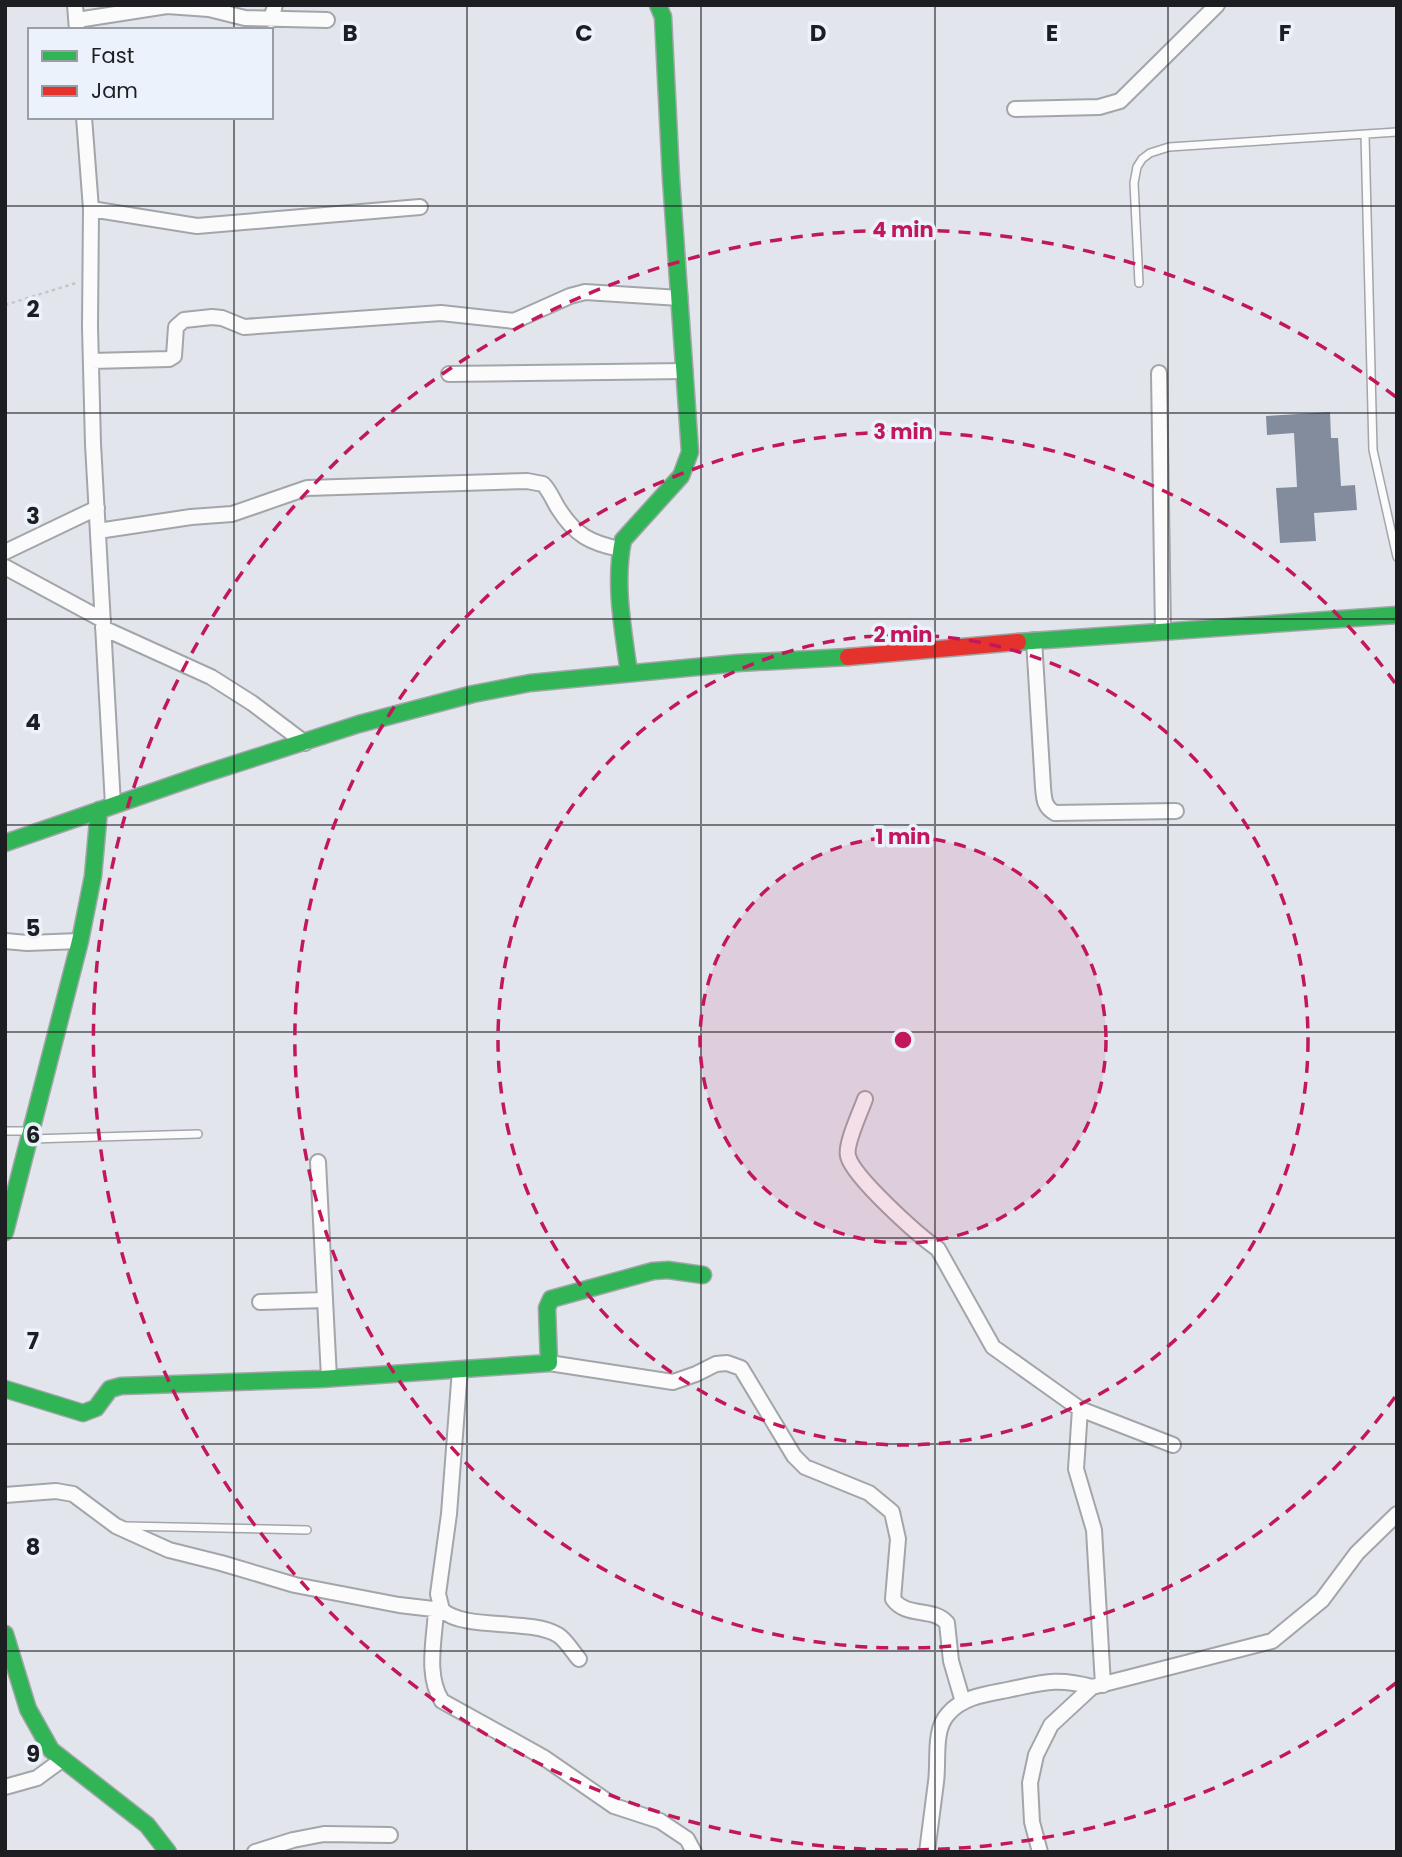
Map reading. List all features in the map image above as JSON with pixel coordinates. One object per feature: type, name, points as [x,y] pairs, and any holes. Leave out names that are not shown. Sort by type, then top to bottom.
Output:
[{"type":"street","points":[[629,673],[619,568],[620,549],[623,540],[681,476],[690,452],[663,16],[658,5]]},
{"type":"street","points":[[1015,108],[1099,107],[1120,101],[1217,5]]},
{"type":"street","points":[[76,18],[167,6],[209,9],[245,18],[273,12],[327,20]]},
{"type":"street","points":[[5,1233],[80,941],[106,808],[103,624],[91,361],[91,209],[84,119]]},
{"type":"street","points":[[91,209],[197,226],[420,207]]},
{"type":"street","points":[[91,361],[169,359],[174,356],[176,327],[184,320],[222,318],[244,327],[441,313],[514,321],[585,292],[680,298]]},
{"type":"street","points":[[449,374],[685,370]]},
{"type":"street","points":[[1159,373],[1163,632]]},
{"type":"street","points":[[98,531],[191,517],[232,514],[307,488],[527,481],[543,484],[571,525],[583,536],[595,544],[620,549]]},
{"type":"street","points":[[5,552],[97,508]]},
{"type":"street","points":[[5,567],[103,624],[211,677],[252,703],[305,743]]},
{"type":"street","points":[[5,844],[359,724],[530,683],[738,663],[870,656],[1034,640],[1397,615]]},
{"type":"street","points":[[1034,640],[1043,787],[1045,804],[1049,810],[1055,813],[1176,811]]},
{"type":"street","points":[[5,941],[80,941]]},
{"type":"street","points":[[865,1099],[848,1149],[849,1158],[859,1176],[923,1239],[938,1249],[993,1347],[1080,1409],[1173,1445]]},
{"type":"street","points":[[318,1162],[330,1378]]},
{"type":"street","points":[[549,1363],[547,1308],[551,1299],[653,1271],[668,1270],[703,1275]]},
{"type":"street","points":[[260,1302],[325,1300]]},
{"type":"street","points":[[5,1389],[83,1413],[96,1408],[110,1388],[121,1386],[330,1378],[549,1363],[673,1382],[716,1364],[727,1363],[741,1368],[794,1456],[805,1467],[869,1493],[892,1512],[898,1539],[893,1600],[903,1609],[940,1617],[947,1623],[951,1661],[963,1702]]},
{"type":"street","points":[[460,1369],[449,1514],[438,1594],[439,1609],[432,1673],[436,1692],[442,1701],[533,1751],[614,1806],[660,1821],[687,1839],[694,1852]]},
{"type":"street","points":[[1080,1409],[1076,1469],[1095,1538],[1097,1686]]},
{"type":"street","points":[[5,1495],[56,1491],[73,1494],[116,1526],[169,1550],[295,1585],[399,1605],[439,1609],[456,1618],[549,1631],[563,1639],[579,1660]]},
{"type":"street","points":[[927,1852],[937,1779],[939,1736],[945,1716],[963,1702],[977,1696],[1060,1680],[1097,1686],[1272,1641],[1322,1600],[1357,1553],[1397,1514]]},
{"type":"street","points":[[5,1633],[29,1713],[39,1734],[51,1750],[147,1825],[168,1852]]},
{"type":"street","points":[[1040,1852],[1032,1822],[1030,1783],[1036,1755],[1051,1725],[1097,1686]]},
{"type":"street","points":[[5,1787],[37,1778],[63,1759]]},
{"type":"street","points":[[255,1852],[293,1840],[324,1835],[390,1835]]},
{"type":"lane","points":[[1139,283],[1134,183],[1137,167],[1150,153],[1169,147],[1397,132]]},
{"type":"lane","points":[[1364,135],[1373,450],[1397,557]]},
{"type":"lane","points":[[5,1131],[31,1135],[198,1134]]},
{"type":"lane","points":[[116,1526],[307,1530]]},
{"type":"path","points":[[5,304],[91,278]]},
{"type":"building","points":[[1330,412],[1331,438],[1338,438],[1341,486],[1355,485],[1357,510],[1314,513],[1316,541],[1280,543],[1276,488],[1297,487],[1294,433],[1267,435],[1266,416]]},
{"type":"traffic: fast","points":[[629,673],[619,590],[623,540],[681,476],[690,452],[663,17],[658,5]]},
{"type":"traffic: fast","points":[[1018,642],[1397,615]]},
{"type":"traffic: fast","points":[[5,843],[359,724],[473,694],[530,683],[738,663],[848,657]]},
{"type":"traffic: fast","points":[[5,1232],[80,941],[93,876],[99,810]]},
{"type":"traffic: fast","points":[[5,1389],[83,1413],[96,1408],[110,1389],[121,1386],[321,1379],[549,1363],[547,1308],[551,1299],[653,1271],[668,1270],[703,1275]]},
{"type":"traffic: fast","points":[[5,1634],[28,1709],[51,1750],[147,1825],[168,1852]]},
{"type":"traffic: jam","points":[[848,657],[1018,642]]}]
